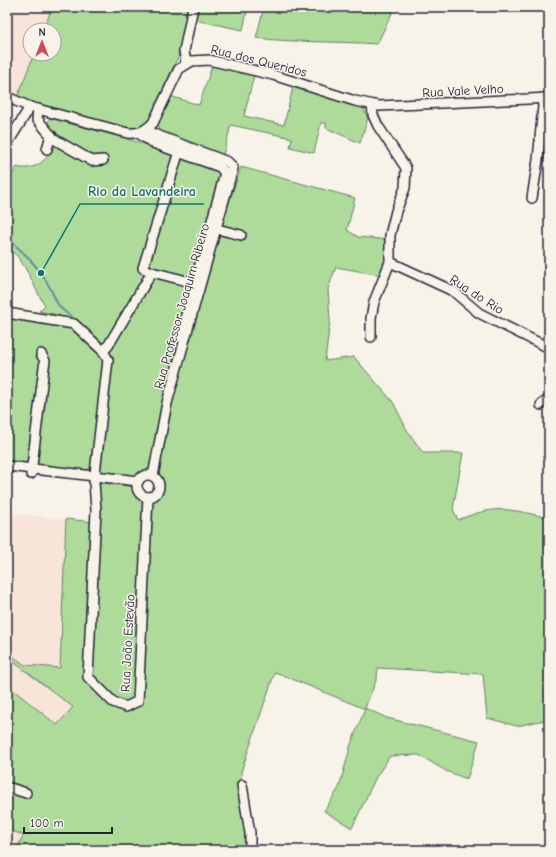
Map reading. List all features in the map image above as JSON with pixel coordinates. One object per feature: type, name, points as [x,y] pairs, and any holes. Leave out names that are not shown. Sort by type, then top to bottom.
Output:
[{"type":"street","points":[[7,97],[34,108],[128,133],[138,133],[148,129],[179,69],[186,63],[184,51],[193,7]]},
{"type":"street","name":"Rua dos Queridos","points":[[186,63],[209,60],[266,73],[376,106]]},
{"type":"street","points":[[532,198],[545,98]]},
{"type":"street","name":"Rua Vale Velho","points":[[376,106],[545,98]]},
{"type":"street","points":[[371,337],[371,318],[374,302],[390,262],[390,235],[396,211],[405,188],[406,168],[393,150],[375,118],[376,106]]},
{"type":"street","points":[[34,108],[37,119],[54,139],[67,148],[92,161],[103,160]]},
{"type":"street","points":[[7,144],[34,108]]},
{"type":"street","name":"Rua Professor Joaquim Ribeiro","points":[[148,129],[179,149]]},
{"type":"street","name":"Rua Professor Joaquim Ribeiro","points":[[138,133],[148,141],[228,162],[233,168],[167,404],[150,475]]},
{"type":"street","points":[[47,149],[51,135]]},
{"type":"street","points":[[179,149],[143,268],[152,272],[195,283]]},
{"type":"street","name":"Rua Professor Joaquim Ribeiro","points":[[150,475],[168,382],[225,173],[220,167],[194,154]]},
{"type":"street","points":[[217,229],[241,235]]},
{"type":"street","name":"Rua do Rio","points":[[390,262],[453,291],[479,314],[549,348]]},
{"type":"street","points":[[103,351],[152,272]]},
{"type":"street","points":[[7,314],[74,324],[103,351],[108,360],[94,479]]},
{"type":"street","points":[[31,471],[45,361],[41,354]]},
{"type":"street","points":[[541,405],[549,399]]},
{"type":"street","points":[[7,466],[31,471],[138,484]]},
{"type":"street","points":[[7,471],[31,471]]},
{"type":"street","points":[[150,475],[158,481],[159,489],[155,494],[148,497],[141,494],[138,484],[143,476],[150,475]]},
{"type":"street","name":"Rua João Estevão","points":[[94,479],[96,510],[88,676],[113,702],[126,707],[138,701],[148,497]]},
{"type":"street","points":[[242,785],[250,833],[250,850]]},
{"type":"street","points":[[7,787],[26,793]]},
{"type":"shaded area","points":[[7,7],[52,7],[47,22],[22,22],[22,62],[31,62],[17,98],[7,93]]},
{"type":"shaded area","points":[[7,513],[66,519],[58,695],[73,707],[57,725],[7,685]]},
{"type":"shaded area","points":[[7,829],[23,835],[17,850],[7,850]]},
{"type":"green space","points":[[52,7],[193,7],[189,23],[184,27],[178,57],[146,125],[134,130],[17,98],[31,62],[62,62],[62,22],[47,22]]},
{"type":"green space","points":[[199,7],[248,7],[243,30],[195,20]]},
{"type":"green space","points":[[264,7],[395,7],[377,44],[286,41],[256,38]]},
{"type":"green space","points":[[212,66],[254,75],[244,116],[284,125],[293,87],[363,108],[368,118],[360,143],[326,128],[326,123],[321,123],[314,153],[290,147],[292,138],[231,125],[223,155],[159,132],[158,125],[170,96],[199,105]]},
{"type":"green space","points":[[50,118],[149,145],[219,170],[220,177],[193,290],[168,383],[156,437],[196,302],[241,167],[355,198],[347,230],[358,237],[390,240],[386,274],[375,274],[336,267],[328,289],[330,321],[325,361],[354,357],[393,402],[407,430],[423,453],[463,453],[453,509],[458,520],[471,515],[493,510],[513,510],[549,518],[549,719],[517,726],[487,718],[483,674],[378,668],[377,678],[365,708],[387,718],[479,741],[467,779],[446,771],[419,755],[390,756],[376,777],[352,828],[324,811],[339,788],[351,744],[365,709],[275,672],[241,772],[249,850],[17,850],[23,835],[7,829],[7,685],[57,725],[73,707],[7,657],[7,652],[25,665],[60,668],[66,519],[95,522],[94,482],[137,487],[141,494],[148,497],[156,493],[159,487],[156,478],[148,475],[140,478],[7,466],[7,313],[62,321],[59,315],[39,311],[45,305],[23,265],[13,252],[7,249],[7,183],[17,167],[29,168],[35,166],[44,160],[48,155],[50,144],[45,128]]},
{"type":"waterway","points":[[7,239],[32,261],[46,281],[58,304],[72,317]]},
{"type":"place","name":"Rio da Lavandeira","points":[[41,273]]}]
